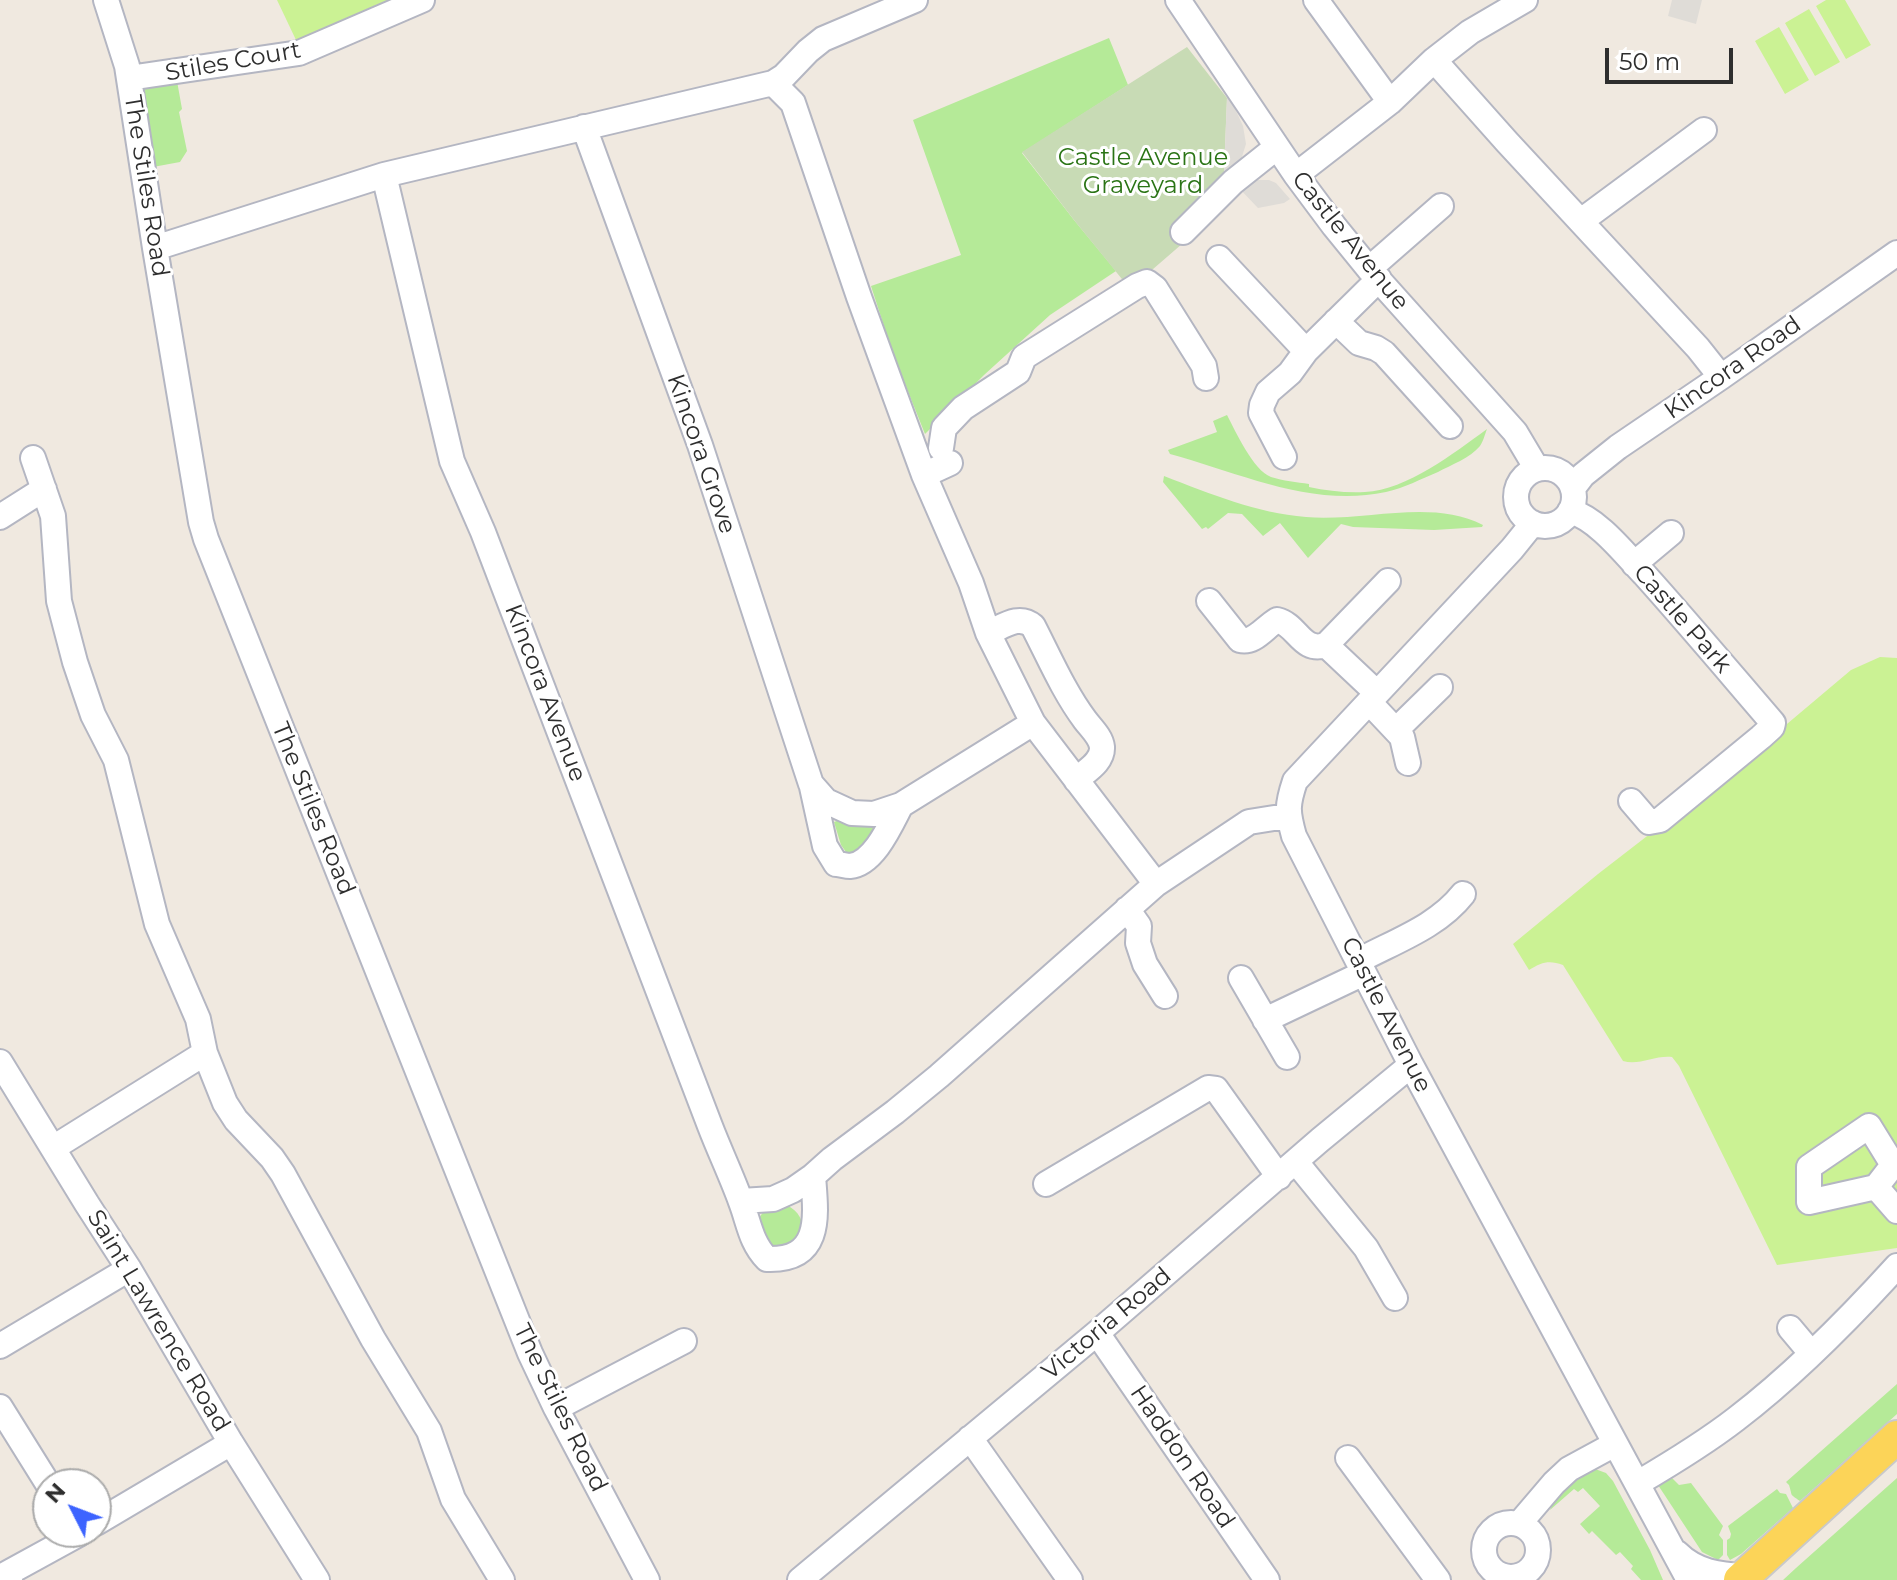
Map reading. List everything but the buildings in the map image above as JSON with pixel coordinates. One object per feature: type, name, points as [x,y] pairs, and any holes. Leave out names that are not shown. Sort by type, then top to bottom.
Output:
[{"type":"main road","points":[[1742,1578],[1897,1437]]},
{"type":"street","name":"The Stiles Road","points":[[106,0],[127,66],[206,539],[530,1353],[646,1579]]},
{"type":"street","name":"Stiles Court","points":[[129,78],[299,53],[422,0]]},
{"type":"street","points":[[155,248],[384,175],[773,83],[823,39],[915,0]]},
{"type":"street","name":"Castle Avenue","points":[[1178,0],[1296,175],[1374,274],[1515,432],[1537,469]]},
{"type":"street","points":[[1316,0],[1390,102]]},
{"type":"street","points":[[1296,175],[1390,102],[1434,60],[1470,32],[1525,0]]},
{"type":"street","points":[[1434,60],[1698,348],[1721,377]]},
{"type":"street","points":[[773,83],[796,110],[859,297],[924,475],[971,583],[988,633],[1033,723],[1156,884]]},
{"type":"street","name":"Kincora Grove","points":[[584,127],[700,445],[811,784],[825,846],[836,864],[851,866],[867,858],[881,842],[901,805]]},
{"type":"street","points":[[1581,221],[1700,133]]},
{"type":"street","points":[[1183,232],[1233,182],[1277,147]]},
{"type":"street","name":"Kincora Avenue","points":[[384,175],[452,461],[483,532],[758,1250],[767,1259],[787,1257],[806,1246],[814,1232],[813,1176]]},
{"type":"street","points":[[1284,457],[1261,413],[1268,392],[1290,373],[1374,274],[1441,206]]},
{"type":"street","name":"Kincora Road","points":[[1572,500],[1583,475],[1618,447],[1897,253]]},
{"type":"street","points":[[1219,258],[1306,351]]},
{"type":"street","points":[[924,475],[946,455],[944,428],[963,408],[1018,372],[1024,357],[1147,282],[1155,288],[1204,366],[1206,378]]},
{"type":"street","points":[[1336,321],[1359,343],[1384,353],[1450,426]]},
{"type":"street","points":[[33,458],[53,516],[59,601],[82,688],[116,760],[157,924],[198,1019],[205,1053],[225,1103],[283,1174],[373,1339],[429,1431],[453,1499],[502,1580]]},
{"type":"street","points":[[1537,469],[1550,469],[1565,475],[1572,500],[1560,522],[1552,525],[1533,523],[1520,510],[1517,493],[1520,484],[1537,469]]},
{"type":"street","points":[[0,517],[44,489]]},
{"type":"street","name":"Castle Park","points":[[1572,500],[1581,514],[1611,539],[1671,604],[1773,723],[1761,737],[1660,820],[1649,822],[1631,801]]},
{"type":"street","points":[[741,1201],[773,1199],[813,1176],[939,1076],[1156,884],[1249,822],[1289,818],[1288,801],[1295,781],[1533,523]]},
{"type":"street","points":[[1634,564],[1671,533]]},
{"type":"street","points":[[1209,601],[1240,640],[1251,640],[1277,620],[1284,622],[1308,645],[1317,648],[1326,645],[1388,581]]},
{"type":"street","points":[[988,633],[1018,620],[1025,620],[1033,626],[1081,715],[1101,741],[1102,749],[1095,765],[1076,780]]},
{"type":"street","points":[[1326,645],[1373,698],[1402,737],[1408,763]]},
{"type":"street","points":[[1396,730],[1440,687]]},
{"type":"street","name":"Kincora Grove","points":[[811,784],[826,801],[852,813],[874,814],[901,805],[1033,723]]},
{"type":"street","name":"Castle Avenue","points":[[1289,818],[1294,836],[1411,1065],[1689,1580]]},
{"type":"street","points":[[1265,1020],[1433,923],[1463,894]]},
{"type":"street","points":[[1127,909],[1139,926],[1138,943],[1145,964],[1165,996]]},
{"type":"street","points":[[1241,978],[1287,1057]]},
{"type":"street","points":[[53,1148],[205,1053]]},
{"type":"street","name":"Saint Lawrence Road","points":[[0,1062],[317,1580]]},
{"type":"street","name":"Victoria Road","points":[[800,1580],[1097,1333],[1411,1065]]},
{"type":"street","points":[[1046,1184],[1208,1088],[1216,1089],[1288,1169],[1366,1248],[1395,1298]]},
{"type":"street","points":[[1876,1187],[1897,1211]]},
{"type":"street","points":[[1638,1483],[1735,1420],[1769,1392],[1860,1307],[1897,1266]]},
{"type":"street","points":[[0,1346],[129,1269]]},
{"type":"street","points":[[1790,1328],[1811,1353]]},
{"type":"street","name":"Haddon Road","points":[[1097,1333],[1267,1580]]},
{"type":"street","points":[[556,1408],[684,1341]]},
{"type":"street","points":[[0,1407],[38,1468]]},
{"type":"street","points":[[970,1438],[1070,1580]]},
{"type":"street","points":[[112,1513],[231,1443]]},
{"type":"street","points":[[1519,1524],[1569,1469],[1615,1444]]},
{"type":"street","points":[[1348,1458],[1438,1580]]},
{"type":"street","points":[[1519,1524],[1536,1537],[1539,1574],[1504,1577],[1487,1564],[1485,1543],[1498,1526],[1519,1524]]},
{"type":"street","points":[[10,1580],[6,1574],[52,1548]]},
{"type":"street","name":"Castle Avenue","points":[[1675,1551],[1691,1564],[1710,1573],[1742,1578]]},
{"type":"green space","points":[[277,0],[388,0],[296,40]]},
{"type":"green space","points":[[1826,0],[1845,0],[1871,45],[1846,59],[1816,6]]},
{"type":"green space","points":[[1809,9],[1840,62],[1815,76],[1785,23]]},
{"type":"green space","points":[[1779,27],[1809,80],[1785,94],[1755,41]]},
{"type":"green space","points":[[1109,38],[1128,85],[1022,153],[1116,271],[1050,315],[925,434],[893,354],[871,286],[961,255],[913,120]]},
{"type":"green space","name":"Castle Avenue Graveyard","points":[[1187,47],[1227,98],[1224,172],[1242,192],[1130,289],[1022,152]]},
{"type":"green space","points":[[177,81],[182,109],[179,112],[187,151],[180,162],[153,167],[140,87]]},
{"type":"green space","points":[[1227,415],[1246,450],[1264,473],[1309,484],[1309,487],[1344,492],[1381,490],[1413,478],[1487,429],[1481,444],[1471,454],[1412,483],[1386,492],[1358,496],[1331,495],[1276,486],[1170,454],[1168,450],[1217,432],[1213,421]]},
{"type":"green space","points":[[1164,476],[1234,502],[1287,515],[1328,518],[1442,513],[1483,525],[1434,530],[1341,524],[1308,558],[1280,523],[1263,536],[1242,514],[1228,513],[1208,529],[1202,529],[1163,482]]},
{"type":"green space","points":[[1880,657],[1897,658],[1897,1248],[1777,1265],[1672,1057],[1623,1061],[1563,965],[1546,963],[1529,970],[1513,944],[1730,772],[1851,670]]},
{"type":"green space","points":[[842,819],[874,823],[876,828],[873,836],[855,854],[846,852],[841,845],[834,822]]},
{"type":"green space","points":[[787,1205],[800,1217],[802,1234],[782,1250],[765,1245],[758,1220],[770,1208]]},
{"type":"green space","points":[[1897,1384],[1897,1414],[1800,1501],[1793,1496],[1786,1482]]},
{"type":"green space","points":[[1595,1469],[1606,1473],[1613,1481],[1663,1580],[1641,1580],[1620,1552],[1616,1555],[1592,1531],[1589,1534],[1580,1524],[1600,1506],[1583,1488],[1578,1492],[1574,1489],[1550,1510],[1569,1485]]},
{"type":"green space","points":[[1671,1477],[1679,1485],[1691,1483],[1723,1526],[1719,1535],[1723,1540],[1723,1555],[1718,1560],[1702,1552],[1658,1485]]},
{"type":"green space","points":[[1897,1478],[1897,1580],[1783,1580],[1796,1568]]},
{"type":"green space","points":[[1777,1489],[1786,1494],[1793,1508],[1730,1560],[1727,1555],[1727,1540],[1731,1534],[1728,1526]]},
{"type":"shaded area","points":[[1672,0],[1702,0],[1696,24],[1668,16]]},
{"type":"shaded area","points":[[1227,98],[1230,98],[1243,126],[1246,144],[1240,163],[1230,178],[1224,172]]},
{"type":"shaded area","points":[[1253,180],[1276,183],[1290,199],[1258,208],[1235,184]]}]
